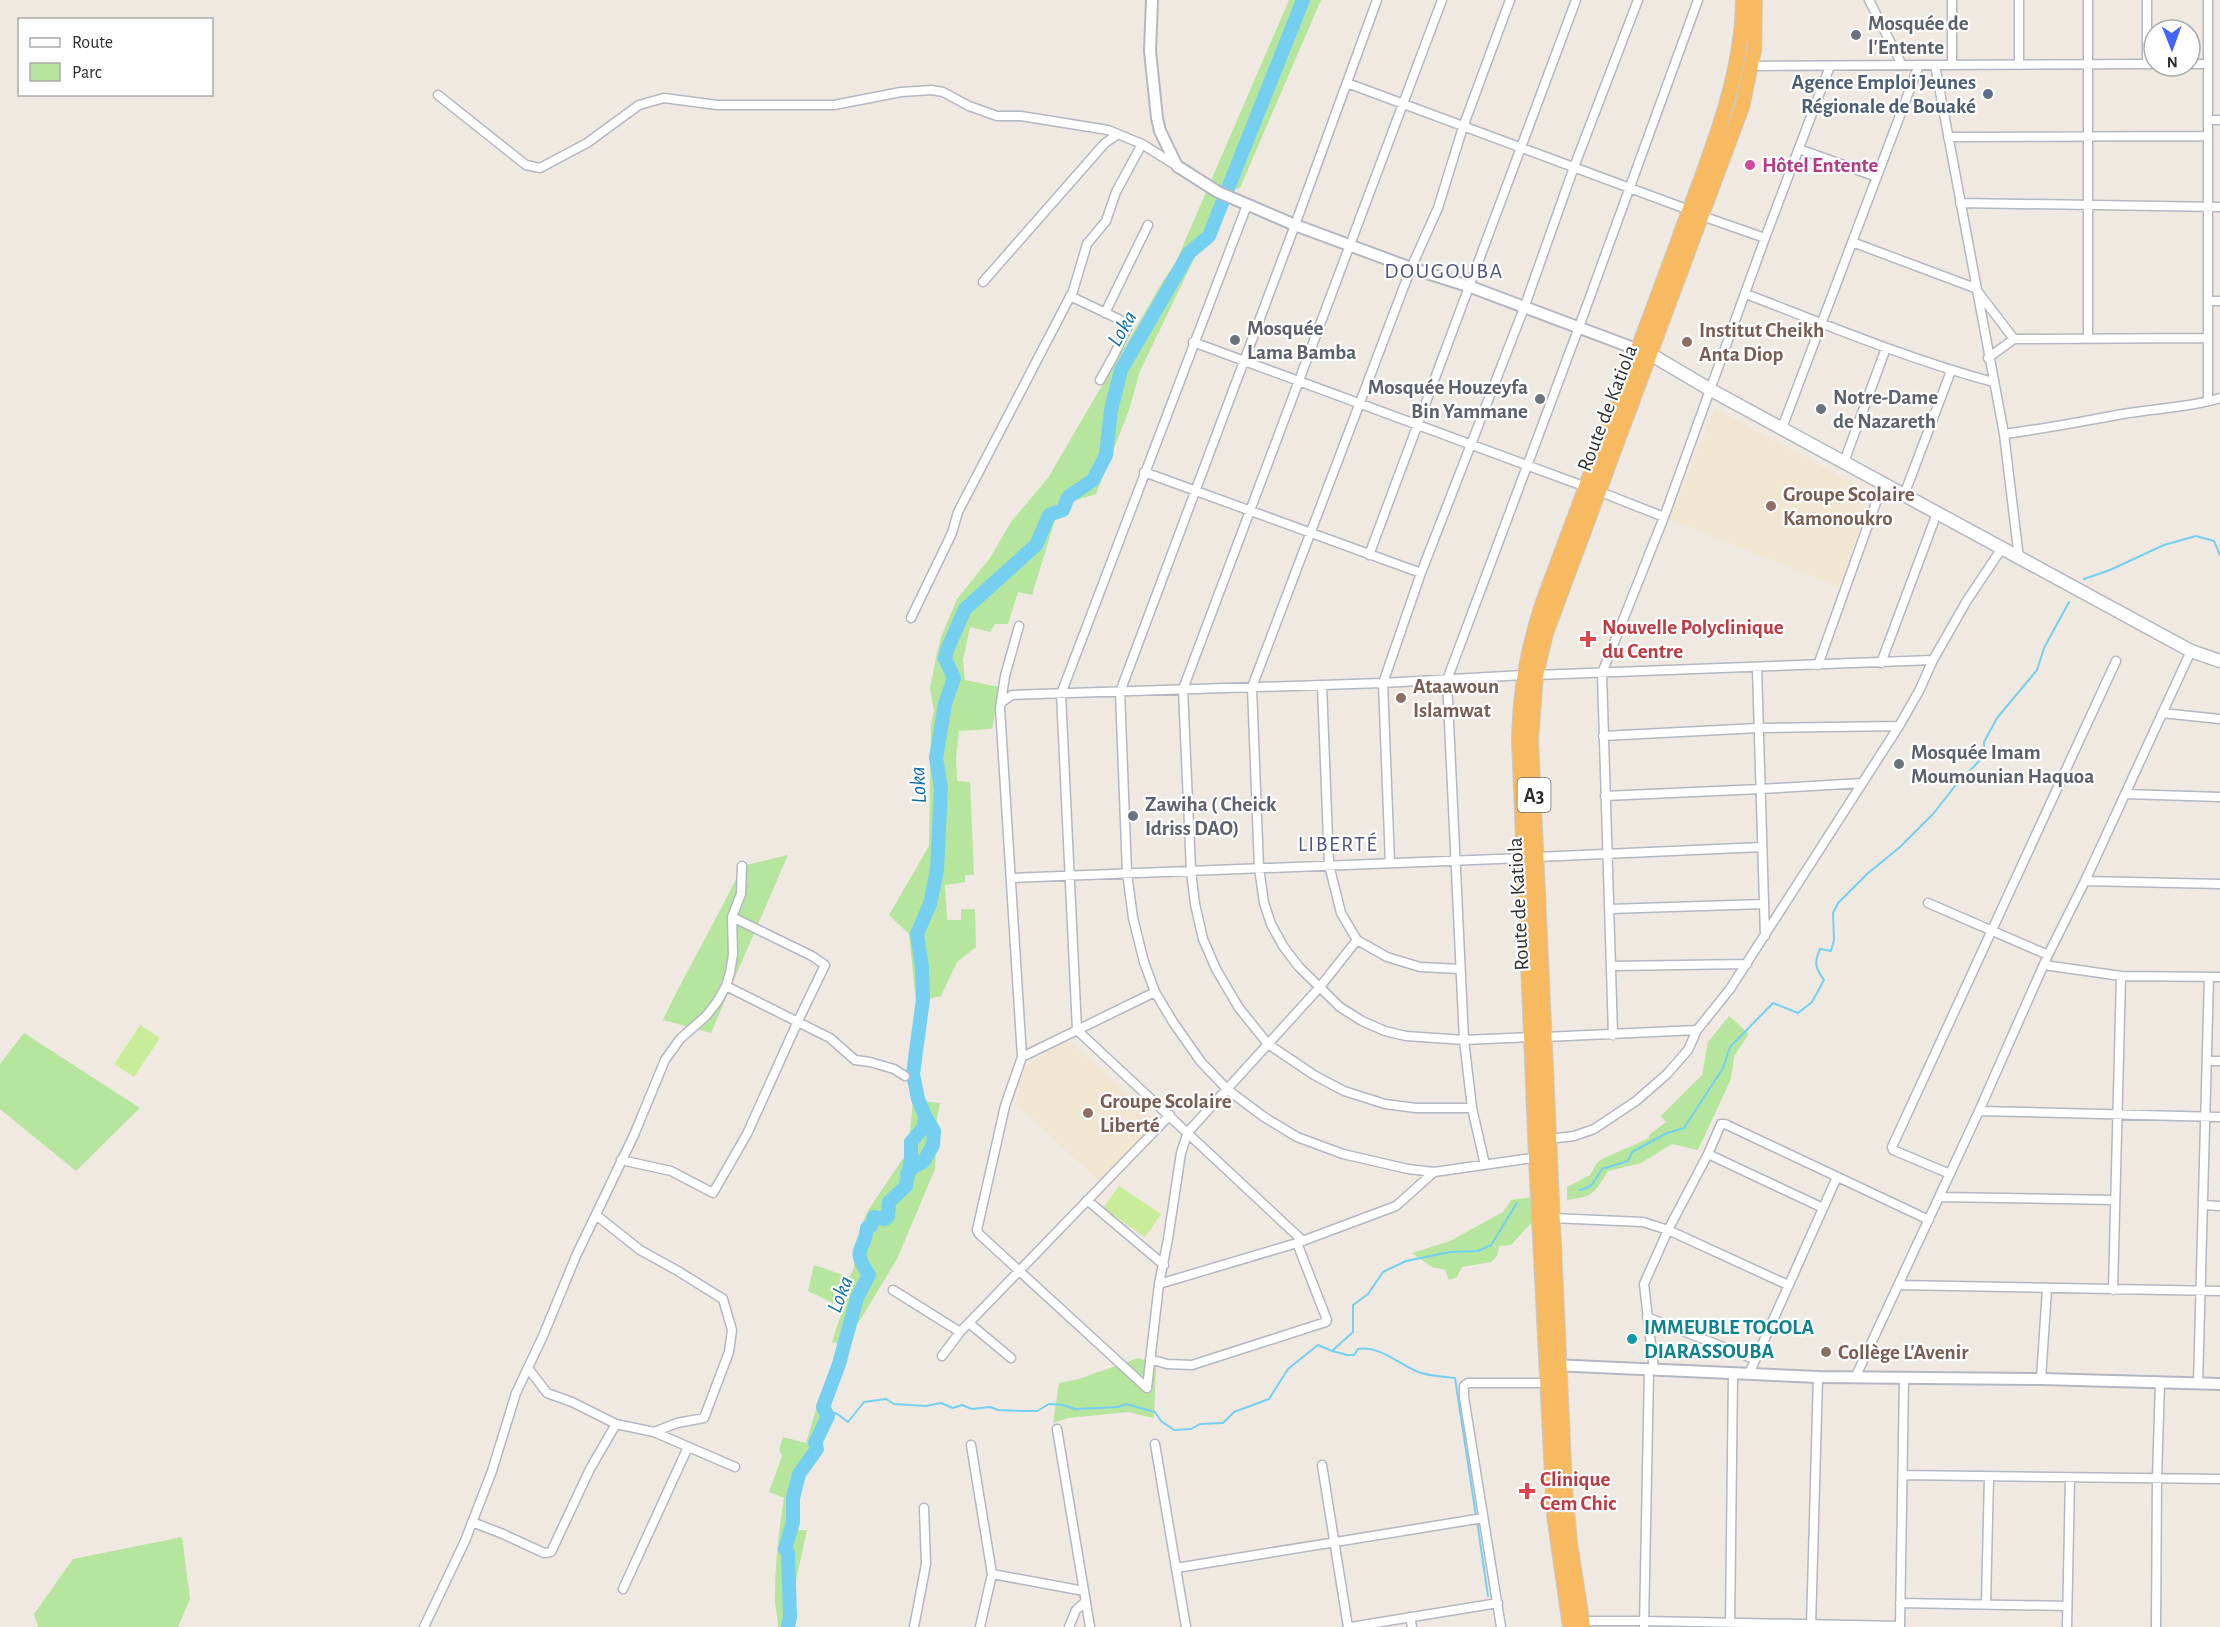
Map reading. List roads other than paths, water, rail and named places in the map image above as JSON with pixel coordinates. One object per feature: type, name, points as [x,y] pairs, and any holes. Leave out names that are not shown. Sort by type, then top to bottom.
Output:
[{"type":"highway","name":"Route de Katiola","points":[[1644,352],[1689,210],[1727,104],[1740,50],[1743,0]]},
{"type":"highway","name":"Route de Katiola","points":[[1578,1625],[1554,1515],[1546,1383],[1542,1157],[1530,857],[1529,675],[1546,633],[1592,489],[1644,352],[1702,216],[1739,116],[1754,50],[1755,0]]},
{"type":"highway","name":"Route de Katiola","points":[[1538,1037],[1549,1139],[1542,1157],[1552,1218],[1566,1499],[1578,1625]]},
{"type":"main road","points":[[1644,352],[2191,651],[2220,661]]},
{"type":"street","points":[[1152,0],[1150,51],[1157,118],[1160,130],[1177,166]]},
{"type":"street","points":[[1377,0],[1245,361],[1120,692],[1127,873],[1144,962],[1155,992],[1201,1062],[1228,1090],[1264,1117],[1297,1137],[1343,1154],[1398,1167],[1434,1172],[1542,1157]]},
{"type":"street","points":[[1442,0],[1183,689],[1191,871],[1203,939],[1216,969],[1239,1008],[1268,1044],[1314,1076],[1364,1099],[1416,1108],[1472,1108]]},
{"type":"street","points":[[1510,0],[1463,127],[1438,208],[1411,268],[1252,687],[1259,868],[1264,903],[1271,924],[1283,946],[1319,988],[1340,1007],[1362,1021],[1385,1031],[1406,1036],[1464,1040],[1697,1030]]},
{"type":"street","points":[[1369,555],[1471,287],[1576,0]]},
{"type":"street","points":[[1390,863],[1383,683],[1421,573],[1524,308],[1574,167],[1638,0]]},
{"type":"street","points":[[1485,1165],[1472,1108],[1464,1040],[1447,680],[1698,0]]},
{"type":"street","points":[[1869,0],[1902,65]]},
{"type":"street","points":[[1952,0],[1952,65]]},
{"type":"street","points":[[2019,0],[2019,65]]},
{"type":"street","points":[[2088,0],[2088,338]]},
{"type":"street","points":[[2147,0],[2148,18]]},
{"type":"street","points":[[2208,0],[2208,401]]},
{"type":"street","points":[[1751,66],[2142,64]]},
{"type":"street","points":[[2202,64],[2208,64]]},
{"type":"street","points":[[1782,428],[1919,65]]},
{"type":"street","points":[[1935,65],[2004,434],[2019,558]]},
{"type":"street","points":[[1614,1035],[1602,673],[1664,517],[1830,66]]},
{"type":"street","points":[[1347,83],[1689,210]]},
{"type":"street","points":[[438,95],[526,165],[540,168],[587,143],[639,105],[664,98],[717,105],[834,105],[901,92],[932,90],[943,92],[969,106],[997,116],[1021,116],[1108,130],[1142,144],[1232,199],[1295,225],[1411,268],[1471,287],[1644,352]]},
{"type":"street","points":[[2208,120],[2220,120]]},
{"type":"street","points":[[983,282],[1105,143],[1117,135]]},
{"type":"street","points":[[1948,137],[2208,136]]},
{"type":"street","points":[[911,618],[952,533],[958,512],[1070,296],[1087,244],[1106,221],[1116,192],[1142,144]]},
{"type":"street","points":[[1799,149],[1877,177]]},
{"type":"street","points":[[1960,203],[2220,207]]},
{"type":"street","points":[[1150,1359],[1174,1365],[1192,1365],[1327,1320],[1300,1242],[1188,1132],[1077,1030],[1061,694],[1247,205]]},
{"type":"street","points":[[1702,216],[1765,238]]},
{"type":"street","points":[[1105,313],[1148,225]]},
{"type":"street","points":[[1852,243],[1975,288],[2014,339]]},
{"type":"street","points":[[1746,294],[1886,348],[1951,371],[1993,382]]},
{"type":"street","points":[[1070,296],[1129,324],[1100,380]]},
{"type":"street","points":[[2208,301],[2220,301]]},
{"type":"street","points":[[1988,358],[2014,339],[2208,338]]},
{"type":"street","points":[[1193,342],[1664,517]]},
{"type":"street","points":[[1844,462],[1886,348]]},
{"type":"street","points":[[1904,495],[1951,371]]},
{"type":"street","points":[[2004,434],[2047,429],[2125,413],[2220,398]]},
{"type":"street","points":[[1144,472],[1421,573]]},
{"type":"street","points":[[1818,665],[1883,483]]},
{"type":"street","points":[[1881,663],[1937,513]]},
{"type":"street","points":[[1549,1139],[1574,1136],[1594,1129],[1636,1101],[1667,1074],[1688,1050],[1697,1030],[1747,964],[1899,726],[1919,691],[1932,660],[1966,602],[2002,548]]},
{"type":"street","points":[[1019,626],[1005,676],[1000,725],[1012,878],[1022,1057],[1005,1106],[977,1230],[1147,1388],[1159,1284],[1181,1154],[1188,1132],[1319,988],[1357,940]]},
{"type":"street","points":[[1855,1378],[1940,1197],[2048,955],[2085,881],[2191,651]]},
{"type":"street","points":[[1002,702],[1012,695],[1383,683],[1529,675],[1932,660]]},
{"type":"street","points":[[1950,1174],[1893,1150],[1892,1147],[2116,661]]},
{"type":"street","points":[[1757,668],[1765,936]]},
{"type":"street","points":[[1322,685],[1329,865],[1341,913],[1357,940],[1387,957],[1420,967],[1460,969]]},
{"type":"street","points":[[2162,713],[2220,720]]},
{"type":"street","points":[[1603,736],[1758,728],[1899,726]]},
{"type":"street","points":[[1605,796],[1862,783]]},
{"type":"street","points":[[2125,794],[2220,797]]},
{"type":"street","points":[[1012,878],[1762,847]]},
{"type":"street","points":[[424,1627],[472,1522],[492,1471],[516,1393],[665,1060],[680,1039],[706,1016],[726,986],[733,954],[732,917],[741,894],[742,866]]},
{"type":"street","points":[[2085,881],[2220,884]]},
{"type":"street","points":[[1928,903],[2048,955]]},
{"type":"street","points":[[1609,909],[1764,904]]},
{"type":"street","points":[[621,1160],[671,1172],[713,1193],[747,1134],[825,965],[812,956],[732,917]]},
{"type":"street","points":[[1612,966],[1747,964]]},
{"type":"street","points":[[2044,964],[2121,976],[2220,977]]},
{"type":"street","points":[[2113,1290],[2121,976]]},
{"type":"street","points":[[2198,1384],[2209,977]]},
{"type":"street","points":[[726,986],[830,1038],[855,1060],[894,1069],[905,1076]]},
{"type":"street","points":[[1022,1057],[1155,992]]},
{"type":"street","points":[[2207,1061],[2220,1061]]},
{"type":"street","points":[[1979,1111],[2220,1117]]},
{"type":"street","points":[[942,1356],[960,1332],[1170,1115]]},
{"type":"street","points":[[1644,1624],[1652,1370],[1644,1284],[1668,1230],[1723,1123],[1929,1220]]},
{"type":"street","points":[[1708,1154],[1823,1208]]},
{"type":"street","points":[[1159,1284],[1300,1242],[1396,1206],[1434,1172]]},
{"type":"street","points":[[1749,1374],[1837,1177]]},
{"type":"street","points":[[1940,1197],[2115,1200]]},
{"type":"street","points":[[1088,1200],[1164,1265]]},
{"type":"street","points":[[2203,1205],[2220,1206]]},
{"type":"street","points":[[596,1215],[640,1250],[723,1299],[732,1330],[729,1352],[705,1418],[677,1423],[654,1432]]},
{"type":"street","points":[[1552,1218],[1631,1220],[1668,1230],[1788,1285]]},
{"type":"street","points":[[1899,1285],[2220,1291]]},
{"type":"street","points":[[2041,1379],[2047,1289]]},
{"type":"street","points":[[893,1290],[960,1332]]},
{"type":"street","points":[[1647,1317],[1754,1359]]},
{"type":"street","points":[[969,1323],[1011,1358]]},
{"type":"street","points":[[1546,1365],[1818,1377],[2041,1379],[2220,1384]]},
{"type":"street","points":[[528,1368],[547,1393],[572,1402],[616,1424],[654,1432],[735,1467]]},
{"type":"street","points":[[1730,1625],[1733,1373]]},
{"type":"street","points":[[1811,1626],[1818,1377]]},
{"type":"street","points":[[1578,1625],[1900,1627],[1904,1379]]},
{"type":"street","points":[[1502,1627],[1464,1386],[1468,1383],[1546,1383]]},
{"type":"street","points":[[2156,1627],[2160,1383]]},
{"type":"street","points":[[472,1522],[543,1553],[551,1552],[590,1469],[616,1424]]},
{"type":"street","points":[[1057,1430],[1089,1627]]},
{"type":"street","points":[[1155,1444],[1186,1627]]},
{"type":"street","points":[[971,1445],[992,1574],[980,1627]]},
{"type":"street","points":[[623,1589],[688,1447]]},
{"type":"street","points":[[1322,1465],[1350,1627],[1497,1603]]},
{"type":"street","points":[[1903,1475],[2220,1479]]},
{"type":"street","points":[[1986,1604],[1989,1477]]},
{"type":"street","points":[[2067,1627],[2070,1478]]},
{"type":"street","points":[[914,1627],[926,1564],[924,1508]]},
{"type":"street","points":[[1176,1568],[1483,1518]]},
{"type":"street","points":[[992,1574],[1084,1591]]},
{"type":"street","points":[[1069,1627],[1076,1610],[1085,1602]]},
{"type":"street","points":[[1900,1603],[2067,1606]]},
{"type":"street","points":[[1410,1617],[1412,1627]]},
{"type":"waterway","name":"Loka","points":[[788,1627],[790,1617],[788,1553],[785,1549],[793,1522],[793,1498],[799,1474],[817,1449],[815,1443],[828,1416],[823,1407],[839,1364],[857,1298],[869,1275],[859,1254],[867,1228],[871,1226],[874,1217],[885,1219],[888,1216],[889,1202],[906,1186],[911,1158],[911,1142],[924,1127],[925,1116],[918,1099],[913,1074],[923,999],[922,967],[917,934],[930,904],[937,870],[941,788],[936,758],[945,704],[954,678],[945,659],[947,650],[965,609],[1036,545],[1049,515],[1063,510],[1068,497],[1093,480],[1106,455],[1111,410],[1121,370],[1189,253],[1209,236],[1303,0]]},
{"type":"waterway","points":[[2084,579],[2110,570],[2164,545],[2196,536],[2214,541],[2220,555]]},
{"type":"waterway","points":[[1580,1190],[1591,1186],[1602,1169],[1628,1161],[1632,1152],[1667,1133],[1684,1128],[1723,1068],[1730,1047],[1773,1003],[1798,1013],[1812,1002],[1824,980],[1817,969],[1817,958],[1820,949],[1831,951],[1834,940],[1833,913],[1838,903],[1933,814],[1955,786],[1984,756],[1984,742],[1997,718],[2037,670],[2044,648],[2069,602]]},
{"type":"waterway","points":[[907,1174],[913,1167],[924,1161],[933,1145],[934,1131],[925,1116]]},
{"type":"waterway","points":[[828,1416],[836,1413],[848,1422],[864,1402],[886,1399],[894,1404],[926,1406],[941,1403],[953,1408],[962,1405],[972,1409],[990,1407],[998,1410],[1025,1411],[1037,1411],[1049,1404],[1075,1409],[1118,1407],[1126,1404],[1155,1412],[1161,1421],[1174,1430],[1191,1429],[1200,1424],[1223,1423],[1234,1412],[1269,1399],[1288,1369],[1318,1345],[1332,1351],[1353,1332],[1353,1305],[1368,1294],[1383,1272],[1406,1261],[1450,1252],[1478,1251],[1491,1245],[1517,1203]]},
{"type":"waterway","points":[[1332,1351],[1354,1355],[1358,1349],[1375,1350],[1421,1373],[1455,1378],[1476,1516]]},
{"type":"waterway","points":[[1477,1521],[1488,1596]]},
{"type":"place","name":"Mosquée de l'Entente","points":[[1856,35]]},
{"type":"place","name":"Agence Emploi Jeunes Régionale de Bouaké","points":[[1988,94]]},
{"type":"place","name":"Hôtel Entente","points":[[1750,165]]},
{"type":"place","name":"Mosquée Lama Bamba","points":[[1235,340]]},
{"type":"place","name":"Institut Cheikh Anta Diop","points":[[1687,342]]},
{"type":"place","name":"Mosquée Houzeyfa Bin Yammane","points":[[1540,399]]},
{"type":"place","name":"Notre-Dame de Nazareth","points":[[1821,409]]},
{"type":"place","name":"Groupe Scolaire Kamonoukro","points":[[1771,506]]},
{"type":"place","name":"Nouvelle Polyclinique du Centre","points":[[1588,639]]},
{"type":"place","name":"Ataawoun Islamwat","points":[[1401,698]]},
{"type":"place","name":"Mosquée Imam Moumounian Haquoa","points":[[1899,764]]},
{"type":"place","name":"Zawiha ( Cheick Idriss DAO)","points":[[1133,816]]},
{"type":"place","name":"Groupe Scolaire Liberté","points":[[1088,1113]]},
{"type":"place","name":"IMMEUBLE TOGOLA DIARASSOUBA","points":[[1632,1339]]},
{"type":"place","name":"Collège L'Avenir","points":[[1826,1352]]},
{"type":"place","name":"Clinique Cem Chic","points":[[1527,1491]]},
{"type":"district","name":"DOUGOUBA","points":[[1444,270]]},
{"type":"district","name":"LIBERTÉ","points":[[1338,843]]}]
